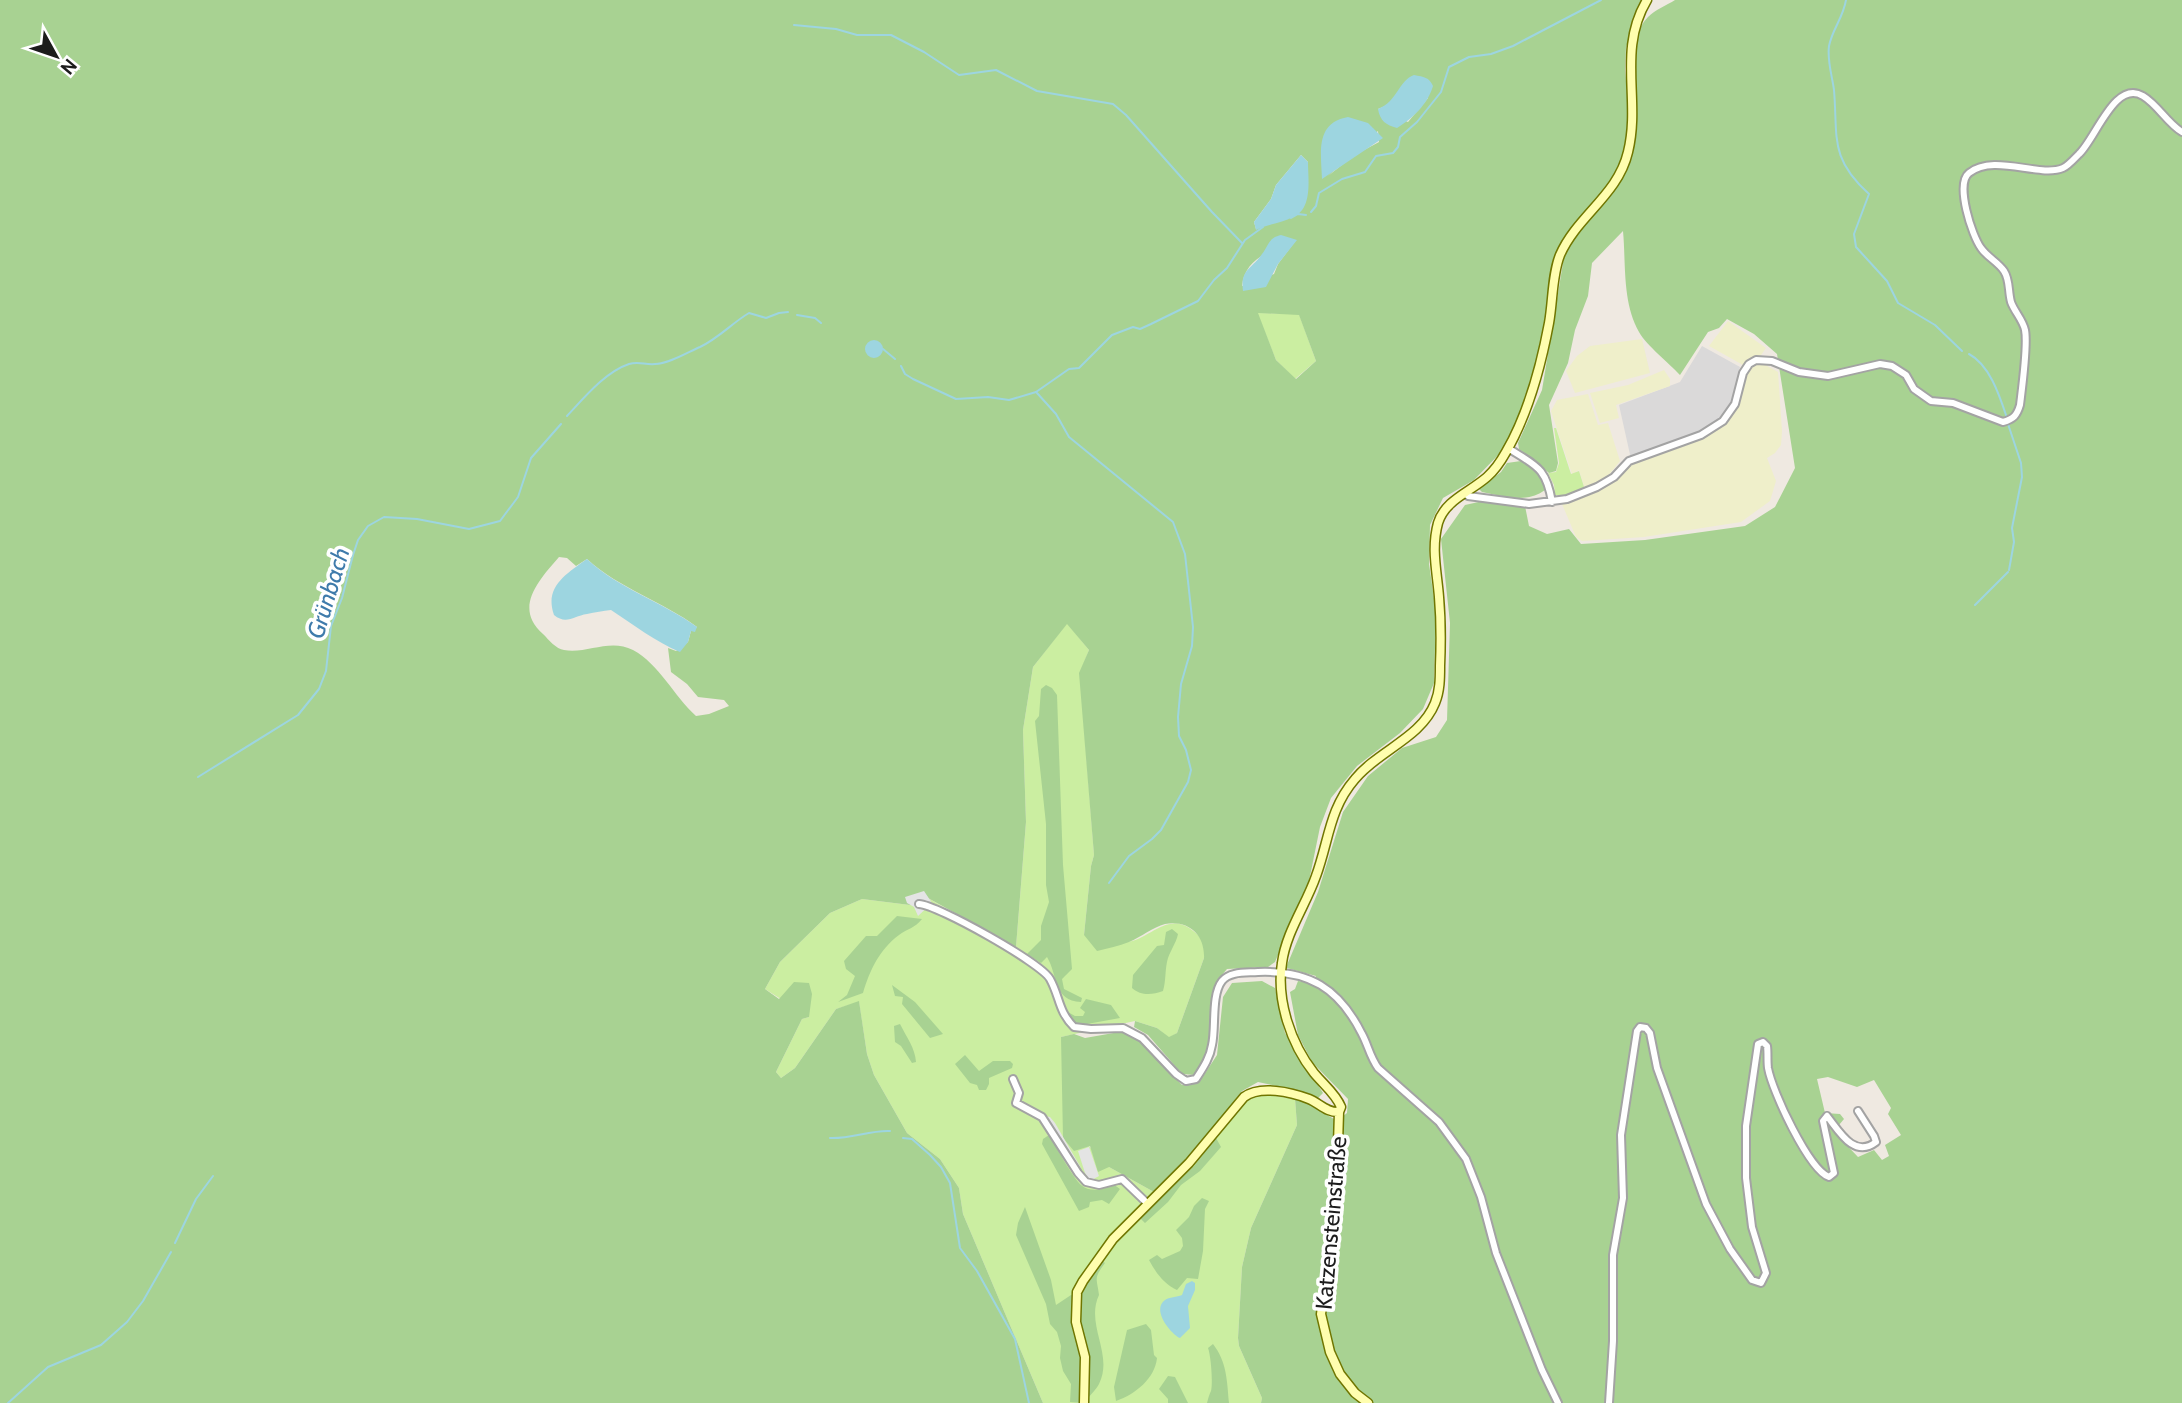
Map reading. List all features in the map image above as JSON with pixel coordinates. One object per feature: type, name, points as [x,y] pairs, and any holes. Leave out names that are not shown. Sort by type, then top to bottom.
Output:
[{"type":"main road","points":[[1084,1403],[1085,1357],[1076,1322],[1077,1292],[1113,1239],[1189,1163],[1251,1091],[1263,1090],[1302,1097],[1331,1112],[1339,1112],[1341,1107],[1338,1099],[1312,1071],[1298,1047],[1286,1017],[1280,974],[1284,953],[1318,873],[1325,838],[1336,807],[1355,778],[1374,760],[1416,730],[1426,719],[1436,700],[1440,684],[1441,638],[1433,548],[1440,518],[1452,503],[1492,472],[1508,448],[1538,369],[1549,324],[1559,257],[1571,236],[1618,180],[1632,132],[1629,61],[1633,33],[1639,13],[1647,0]]},
{"type":"main road","name":"Katzensteinstraße","points":[[1339,1112],[1336,1209],[1321,1314],[1330,1352],[1340,1374],[1355,1393],[1368,1403]]},
{"type":"street","points":[[1465,493],[1468,496],[1529,504],[1567,499],[1597,487],[1614,477],[1629,461],[1701,435],[1723,421],[1733,409],[1743,373],[1756,359],[1799,372],[1828,376],[1880,364],[1892,366],[1906,375],[1914,388],[1931,401],[1953,404],[2003,422],[2011,420],[2020,405],[2025,329],[2011,302],[2004,270],[1976,240],[1963,194],[1966,175],[2000,164],[2043,170],[2063,168],[2088,145],[2120,95],[2131,92],[2144,96],[2182,132]]},
{"type":"street","points":[[1508,448],[1544,473],[1549,482],[1552,502]]},
{"type":"street","points":[[919,904],[975,928],[1033,963],[1050,978],[1060,1009],[1074,1027],[1123,1028],[1142,1038],[1186,1081],[1196,1079],[1206,1065],[1213,1045],[1217,993],[1223,980],[1237,973],[1280,974],[1305,978],[1331,990],[1349,1009],[1378,1068],[1439,1122],[1454,1141],[1476,1183],[1496,1254],[1542,1370],[1559,1403]]},
{"type":"street","points":[[1609,1403],[1613,1341],[1613,1255],[1623,1198],[1621,1135],[1637,1031],[1640,1027],[1646,1028],[1650,1033],[1657,1068],[1706,1204],[1730,1248],[1752,1280],[1761,1283],[1766,1273],[1752,1227],[1746,1178],[1746,1126],[1758,1044],[1763,1042],[1767,1046],[1768,1068],[1774,1089],[1803,1149],[1822,1174],[1829,1177],[1834,1173],[1823,1121],[1827,1116],[1844,1139],[1857,1148],[1871,1147],[1876,1142],[1858,1111]]},
{"type":"street","points":[[1013,1079],[1019,1093],[1016,1103],[1042,1117],[1086,1182],[1099,1185],[1122,1179],[1148,1205]]},
{"type":"shaded area","points":[[1702,346],[1740,367],[1729,414],[1705,431],[1631,459],[1619,405],[1680,382]]},
{"type":"shaded area","points":[[924,891],[932,903],[918,916],[905,897]]},
{"type":"shaded area","points":[[1045,1116],[1055,1123],[1081,1168],[1074,1172],[1048,1132],[1053,1129]]},
{"type":"shaded area","points":[[1089,1147],[1099,1176],[1090,1181],[1078,1151]]},
{"type":"green space","points":[[0,0],[1643,0],[1626,48],[1630,130],[1624,155],[1614,177],[1556,254],[1545,324],[1516,424],[1504,449],[1474,480],[1443,498],[1430,525],[1429,564],[1436,612],[1434,683],[1423,709],[1400,733],[1357,766],[1331,798],[1320,827],[1309,881],[1275,962],[1268,967],[1227,969],[1216,982],[1208,1048],[1203,1065],[1195,1075],[1182,1074],[1148,1035],[1134,1027],[1135,1021],[1157,1028],[1169,1037],[1177,1033],[1204,958],[1202,942],[1198,936],[1181,924],[1165,924],[1129,942],[1097,951],[1084,935],[1094,855],[1079,673],[1089,650],[1067,624],[1033,667],[1023,730],[1026,822],[1016,947],[928,898],[910,905],[862,899],[830,913],[780,962],[765,989],[779,999],[794,982],[809,983],[812,994],[809,1017],[802,1019],[776,1072],[781,1078],[795,1068],[836,1009],[859,1001],[867,1054],[874,1075],[907,1133],[940,1159],[959,1188],[963,1214],[1043,1403],[0,1403]],"holes":[[[1395,96],[1428,98],[1408,122],[1378,109],[1388,105]],[[1378,131],[1379,142],[1353,156],[1328,176]],[[1301,155],[1308,162],[1305,204],[1294,215],[1256,229],[1254,222],[1271,199],[1276,185]],[[1296,240],[1274,274],[1242,286],[1248,268],[1270,251]],[[1258,313],[1299,315],[1316,361],[1296,379],[1276,360]],[[559,557],[567,558],[576,566],[587,559],[613,579],[697,627],[691,631],[688,642],[676,651],[668,648],[671,672],[698,697],[724,700],[729,706],[696,716],[651,663],[633,650],[607,646],[573,651],[555,646],[534,624],[530,614],[532,594]]]},
{"type":"green space","points":[[1675,0],[2182,0],[2182,1403],[1261,1403],[1262,1398],[1239,1346],[1242,1267],[1251,1228],[1297,1125],[1295,1099],[1308,1103],[1337,1121],[1347,1113],[1348,1099],[1312,1062],[1298,1035],[1290,992],[1295,989],[1298,981],[1313,983],[1316,976],[1287,968],[1287,965],[1318,892],[1343,812],[1368,776],[1402,748],[1436,737],[1447,720],[1450,623],[1441,539],[1465,505],[1483,501],[1525,506],[1529,526],[1547,534],[1569,529],[1581,544],[1645,540],[1745,526],[1775,507],[1795,468],[1777,354],[1754,334],[1727,319],[1719,328],[1708,332],[1680,375],[1647,343],[1634,320],[1627,295],[1623,231],[1592,263],[1588,296],[1575,330],[1568,363],[1549,405],[1558,463],[1556,471],[1549,473],[1519,449],[1518,443],[1542,390],[1564,257],[1582,229],[1620,181],[1633,149],[1633,61],[1640,29],[1651,14]],"holes":[[[1828,1077],[1857,1087],[1874,1080],[1891,1108],[1888,1114],[1901,1135],[1885,1145],[1889,1156],[1882,1160],[1874,1150],[1858,1157],[1838,1136],[1839,1125],[1844,1119],[1840,1114],[1825,1113],[1817,1079]]]},
{"type":"green space","points":[[1257,313],[1299,314],[1316,361],[1295,379],[1276,360]]},
{"type":"green space","points":[[1728,321],[1766,348],[1761,355],[1743,365],[1709,346]]},
{"type":"green space","points":[[1642,339],[1650,373],[1575,393],[1566,371],[1577,356],[1590,346]]},
{"type":"green space","points":[[1760,362],[1778,372],[1782,431],[1781,445],[1767,458],[1776,481],[1770,501],[1741,522],[1644,537],[1582,541],[1576,537],[1562,504],[1598,491],[1616,479],[1631,463],[1723,423],[1736,410],[1746,377],[1752,367]]},
{"type":"green space","points":[[1664,370],[1670,379],[1670,386],[1616,405],[1619,418],[1600,423],[1590,393],[1628,385]]},
{"type":"green space","points":[[1588,394],[1598,425],[1608,423],[1620,461],[1608,476],[1585,489],[1579,470],[1572,474],[1551,411],[1557,400]]},
{"type":"green space","points":[[1554,428],[1571,474],[1579,471],[1585,490],[1561,498],[1560,495],[1555,495],[1548,473],[1556,472],[1559,463]]},
{"type":"green space","points":[[1521,461],[1542,475],[1545,490],[1530,497],[1515,498],[1482,492],[1479,489],[1501,472],[1507,463]]},
{"type":"green space","points":[[1067,623],[1089,650],[1080,673],[1094,855],[1084,935],[1127,942],[1166,925],[1183,925],[1196,933],[1204,949],[1204,958],[1177,1033],[1169,1038],[1157,1028],[1135,1021],[1061,1037],[1089,1146],[1109,1167],[1154,1192],[1157,1199],[1210,1144],[1247,1099],[1261,1094],[1295,1099],[1297,1125],[1251,1228],[1242,1267],[1239,1346],[1262,1398],[1261,1403],[1043,1403],[963,1214],[959,1188],[940,1159],[907,1133],[874,1075],[867,1054],[859,1002],[836,1009],[795,1068],[781,1078],[776,1072],[802,1019],[809,1017],[765,989],[780,962],[830,913],[862,899],[910,905],[928,898],[1016,947],[1026,822],[1023,730],[1033,667]]},
{"type":"green space","points":[[1046,685],[1057,695],[1063,865],[1072,969],[1062,979],[1064,989],[1082,998],[1081,1002],[1072,1001],[1061,992],[1047,957],[1041,963],[1027,954],[1041,940],[1041,926],[1049,902],[1046,885],[1046,824],[1035,721],[1039,716],[1041,689]]},
{"type":"green space","points":[[897,916],[922,919],[886,947],[872,968],[863,993],[838,1002],[847,995],[855,976],[846,969],[844,961],[866,936],[877,936]]},
{"type":"green space","points":[[1172,929],[1178,934],[1167,962],[1163,991],[1147,994],[1135,991],[1132,988],[1133,975],[1157,946],[1164,945],[1166,932]]},
{"type":"green space","points":[[1262,981],[1275,988],[1285,1033],[1323,1093],[1317,1099],[1296,1090],[1258,1082],[1242,1091],[1200,1145],[1154,1192],[1109,1167],[1098,1172],[1090,1146],[1074,1151],[1063,1138],[1061,1037],[1074,1034],[1085,1038],[1125,1031],[1142,1043],[1182,1085],[1200,1081],[1217,1055],[1223,997],[1232,983]]},
{"type":"green space","points":[[892,985],[915,1002],[943,1034],[930,1038],[902,1004],[903,997],[895,996]]},
{"type":"green space","points":[[1086,999],[1111,1005],[1120,1018],[1076,1026],[1066,1016],[1066,1011],[1075,1016],[1083,1016],[1085,1012],[1080,1008]]},
{"type":"green space","points":[[900,1024],[916,1062],[912,1063],[901,1046],[895,1042],[894,1026]]},
{"type":"green space","points":[[965,1055],[979,1071],[993,1061],[1010,1061],[1013,1064],[1012,1068],[989,1078],[986,1090],[979,1090],[955,1064]]},
{"type":"green space","points":[[1049,1135],[1081,1185],[1097,1190],[1113,1184],[1120,1189],[1109,1204],[1102,1200],[1090,1202],[1089,1207],[1079,1211],[1042,1144],[1043,1139]]},
{"type":"green space","points":[[1216,1138],[1221,1147],[1200,1171],[1181,1185],[1168,1202],[1145,1223],[1140,1218],[1194,1166]]},
{"type":"green space","points":[[1202,1198],[1209,1201],[1205,1209],[1203,1251],[1198,1279],[1187,1278],[1177,1290],[1161,1278],[1149,1260],[1157,1255],[1162,1259],[1180,1251],[1183,1246],[1182,1238],[1176,1230]]},
{"type":"green space","points":[[1025,1207],[1051,1280],[1056,1305],[1071,1295],[1075,1296],[1082,1356],[1082,1403],[1070,1402],[1071,1384],[1063,1371],[1057,1332],[1050,1324],[1046,1304],[1016,1235]]},
{"type":"green space","points":[[1099,1258],[1105,1263],[1097,1279],[1099,1295],[1095,1317],[1102,1351],[1103,1373],[1098,1386],[1085,1402],[1085,1357],[1076,1322],[1077,1292]]},
{"type":"green space","points":[[1146,1324],[1151,1330],[1154,1355],[1157,1358],[1153,1372],[1131,1394],[1116,1401],[1114,1387],[1127,1330]]},
{"type":"green space","points":[[1213,1344],[1224,1365],[1229,1403],[1207,1403],[1212,1382],[1208,1348]]},
{"type":"green space","points":[[1168,1376],[1175,1377],[1188,1403],[1168,1403],[1168,1399],[1159,1389]]},
{"type":"water","points":[[1414,75],[1430,81],[1433,86],[1431,93],[1419,110],[1397,128],[1384,122],[1378,109],[1390,101],[1404,82]]},
{"type":"water","points":[[1348,117],[1368,123],[1383,138],[1322,179],[1321,149],[1325,132],[1337,120]]},
{"type":"water","points":[[1301,155],[1308,162],[1309,185],[1304,207],[1289,219],[1256,230],[1254,222],[1271,199],[1276,185]]},
{"type":"water","points":[[1281,235],[1297,240],[1278,264],[1266,287],[1243,291],[1245,274],[1271,240]]},
{"type":"water","points":[[874,340],[882,345],[883,349],[878,357],[874,358],[866,353],[865,349],[870,341]]},
{"type":"water","points":[[587,559],[613,579],[697,627],[695,632],[691,631],[688,642],[680,652],[611,610],[566,620],[554,615],[552,597],[559,582]]},
{"type":"water","points":[[1192,1281],[1195,1283],[1195,1290],[1188,1306],[1190,1328],[1180,1338],[1164,1321],[1161,1304],[1167,1299],[1182,1295],[1186,1284]]},
{"type":"waterway","name":"Grünbach","points":[[1311,212],[1316,206],[1319,193],[1342,179],[1365,172],[1376,156],[1393,153],[1398,147],[1400,137],[1417,122],[1441,92],[1449,67],[1469,57],[1491,54],[1513,46],[1601,0]]},
{"type":"waterway","points":[[1846,0],[1830,40],[1829,57],[1836,134],[1841,158],[1856,181],[1869,194],[1854,234],[1856,247],[1887,281],[1898,303],[1935,325],[1962,351]]},
{"type":"waterway","points":[[794,25],[836,29],[857,35],[891,35],[959,75],[996,70],[1037,91],[1113,104],[1242,243]]},
{"type":"waterway","name":"Grünbach","points":[[1291,218],[1298,214],[1306,215]]},
{"type":"waterway","name":"Grünbach","points":[[901,366],[905,374],[913,379],[956,399],[988,397],[1009,400],[1036,392],[1069,369],[1079,368],[1112,335],[1133,327],[1140,329],[1198,301],[1227,268],[1245,240],[1263,227]]},
{"type":"waterway","name":"Grünbach","points":[[567,416],[595,386],[620,368],[633,363],[655,364],[672,360],[707,343],[749,313],[766,318],[788,312]]},
{"type":"waterway","name":"Grünbach","points":[[797,315],[815,318],[821,323]]},
{"type":"waterway","name":"Grünbach","points":[[883,349],[895,359]]},
{"type":"waterway","points":[[1969,354],[1988,374],[2007,418]]},
{"type":"waterway","points":[[1037,393],[1056,414],[1069,437],[1173,522],[1185,554],[1193,627],[1192,646],[1181,684],[1178,717],[1179,736],[1191,770],[1188,782],[1161,830],[1129,856],[1109,883]]},
{"type":"waterway","name":"Grünbach","points":[[198,777],[298,715],[319,689],[326,671],[331,626],[342,598],[358,540],[368,526],[384,517],[417,519],[469,529],[500,521],[518,497],[531,458],[561,424]]},
{"type":"waterway","points":[[2008,424],[2021,463],[2022,477],[2012,528],[2014,542],[2009,570]]},
{"type":"waterway","points":[[1975,605],[2008,572]]},
{"type":"waterway","points":[[830,1138],[890,1131]]},
{"type":"waterway","points":[[903,1138],[912,1139],[930,1155],[950,1183],[960,1248],[977,1271],[1015,1339],[1029,1403]]},
{"type":"waterway","points":[[175,1243],[196,1199],[213,1176]]},
{"type":"waterway","points":[[8,1403],[48,1367],[101,1345],[127,1322],[143,1301],[171,1252]]}]
